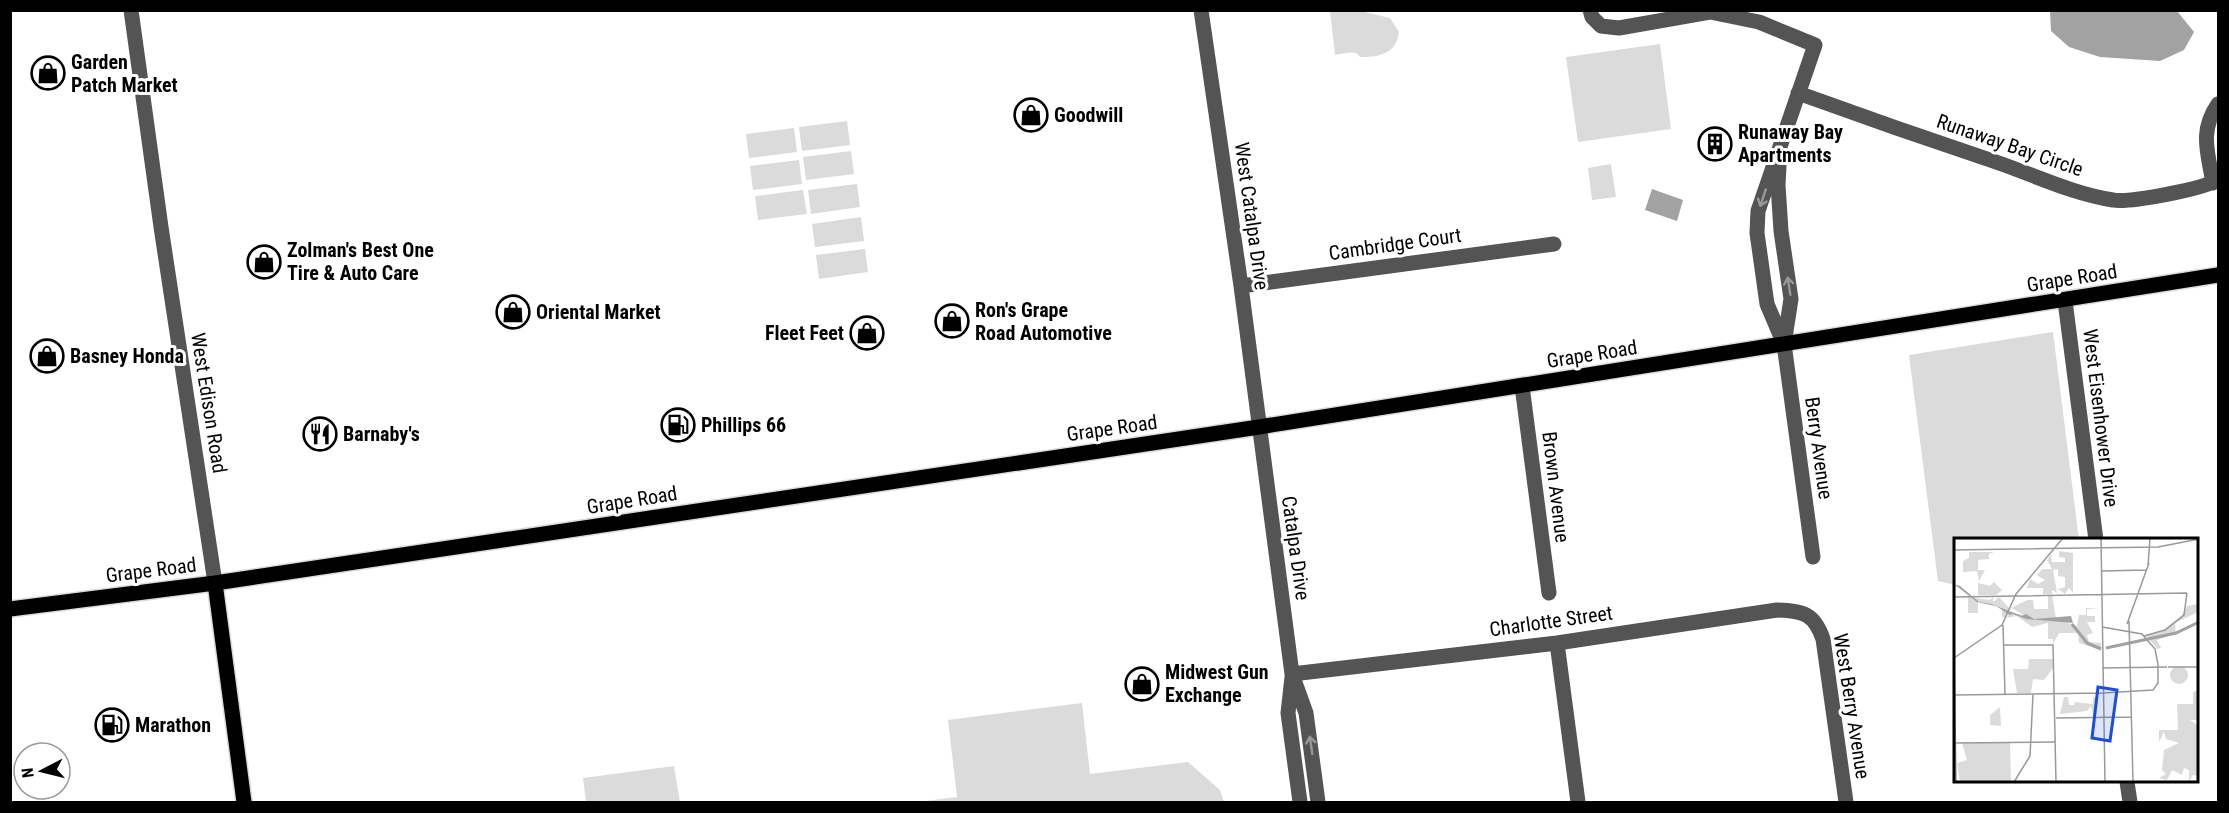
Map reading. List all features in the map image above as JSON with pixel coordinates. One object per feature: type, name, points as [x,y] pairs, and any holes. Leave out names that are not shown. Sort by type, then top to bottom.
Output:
[{"type":"main road","name":"Grape Road","points":[[10,609],[215,583],[1258,428],[2218,275]]},
{"type":"main road","name":"West Edison Road","points":[[215,583],[244,802]]},
{"type":"street","name":"West Edison Road","points":[[131,10],[215,583]]},
{"type":"street","name":"West Catalpa Drive","points":[[1201,10],[1241,286],[1258,428]]},
{"type":"street","points":[[1590,10],[1601,26],[1618,28],[1710,12],[1759,22],[1815,45],[1758,211],[1757,233],[1767,304],[1784,344]]},
{"type":"street","name":"Runaway Bay Circle","points":[[1798,93],[1951,148],[2115,201],[2196,189],[2216,181],[2206,139],[2206,127],[2218,104]]},
{"type":"street","points":[[1781,142],[1778,185],[1781,231],[1791,299],[1784,344]]},
{"type":"street","name":"Cambridge Court","points":[[1241,286],[1554,244]]},
{"type":"street","name":"West Eisenhower Drive","points":[[2065,301],[2096,538]]},
{"type":"street","name":"Berry Avenue","points":[[1784,344],[1813,557]]},
{"type":"street","name":"Brown Avenue","points":[[1522,386],[1549,593]]},
{"type":"street","name":"Catalpa Drive","points":[[1258,428],[1292,674],[1306,713],[1318,802]]},
{"type":"street","name":"Charlotte Street","points":[[1292,674],[1557,642],[1777,610],[1800,612],[1812,618]]},
{"type":"street","name":"West Berry Avenue","points":[[1812,618],[1818,625],[1822,639],[1846,802]]},
{"type":"street","points":[[1557,642],[1578,802]]},
{"type":"street","name":"Catalpa Drive","points":[[1292,674],[1288,713],[1300,802]]},
{"type":"street","points":[[2127,783],[2130,802]]},
{"type":"shaded area","points":[[1330,11],[1360,11],[1390,18],[1399,32],[1398,39],[1391,49],[1376,56],[1361,57],[1353,53],[1335,55]]},
{"type":"shaded area","points":[[2050,11],[2177,11],[2194,32],[2184,50],[2160,61],[2100,57],[2069,47],[2051,31]]},
{"type":"shaded area","points":[[1660,44],[1671,129],[1578,142],[1566,57]]},
{"type":"shaded area","points":[[847,121],[850,145],[802,151],[799,127]]},
{"type":"shaded area","points":[[794,128],[797,152],[749,158],[746,134]]},
{"type":"shaded area","points":[[851,151],[854,174],[806,180],[803,157]]},
{"type":"shaded area","points":[[799,160],[802,184],[753,190],[750,166]]},
{"type":"shaded area","points":[[1611,164],[1616,197],[1592,200],[1588,168]]},
{"type":"shaded area","points":[[857,184],[860,207],[811,214],[808,190]]},
{"type":"shaded area","points":[[1652,189],[1683,200],[1677,221],[1645,210]]},
{"type":"shaded area","points":[[803,190],[807,214],[758,220],[755,196]]},
{"type":"shaded area","points":[[861,217],[864,241],[815,247],[812,224]]},
{"type":"shaded area","points":[[865,249],[868,272],[819,279],[816,255]]},
{"type":"shaded area","points":[[2053,332],[2079,538],[1954,538],[1954,585],[1938,581],[1909,355]]},
{"type":"shaded area","points":[[1082,703],[1090,774],[1188,762],[1220,790],[1224,802],[917,802],[957,797],[948,720]]},
{"type":"shaded area","points":[[674,766],[680,802],[586,802],[583,778]]},
{"type":"place","name":"Garden Patch Market","points":[[48,73]]},
{"type":"place","name":"Goodwill","points":[[1031,115]]},
{"type":"place","name":"Runaway Bay Apartments","points":[[1715,144]]},
{"type":"place","name":"Zolman's Best One Tire & Auto Care","points":[[264,262]]},
{"type":"place","name":"Oriental Market","points":[[513,312]]},
{"type":"place","name":"Ron's Grape Road Automotive","points":[[952,321]]},
{"type":"place","name":"Fleet Feet","points":[[867,333]]},
{"type":"place","name":"Basney Honda","points":[[47,356]]},
{"type":"place","name":"Phillips 66","points":[[678,425]]},
{"type":"place","name":"Barnaby's","points":[[320,434]]},
{"type":"place","name":"Midwest Gun Exchange","points":[[1142,684]]},
{"type":"place","name":"Marathon","points":[[112,725]]}]
